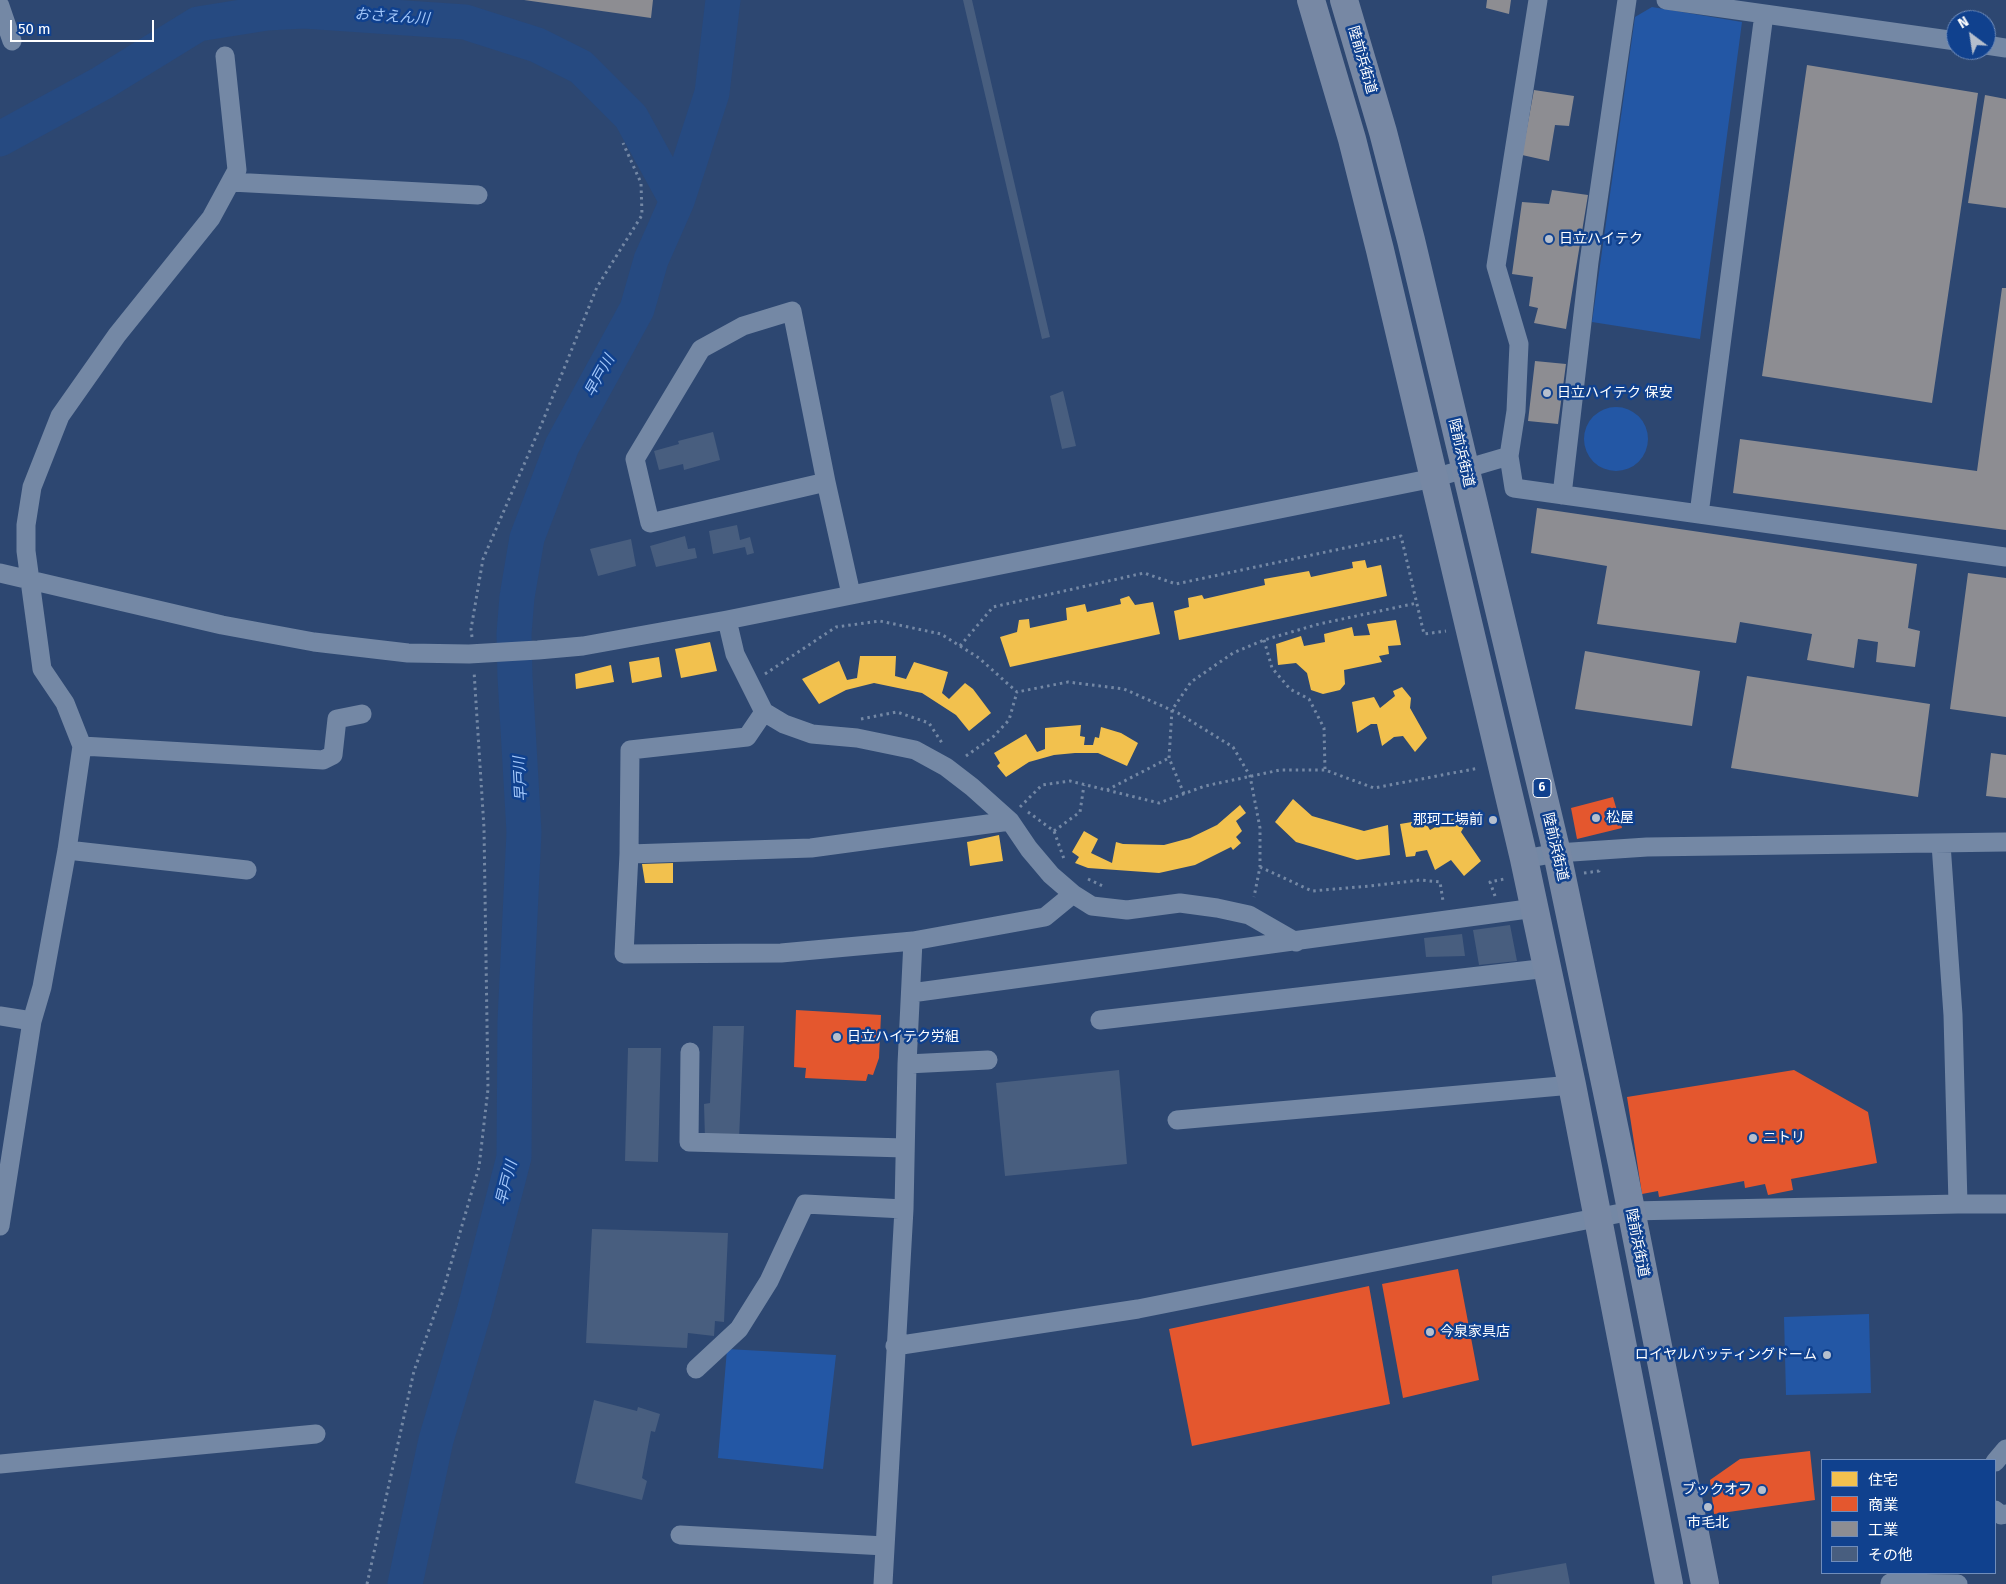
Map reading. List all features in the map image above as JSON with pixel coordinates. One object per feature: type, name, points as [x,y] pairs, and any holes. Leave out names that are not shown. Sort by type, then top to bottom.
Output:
[{"type":"highway","points":[[1311,0],[1352,139],[1524,859],[1572,1085],[1669,1584]]},
{"type":"highway","name":"陸前浜街道","points":[[1344,0],[1383,132],[1411,240],[1557,852],[1705,1584]]},
{"type":"street","points":[[1538,0],[1496,266],[1519,344],[1516,411],[1509,456],[1514,488],[2006,557]]},
{"type":"street","points":[[1562,495],[1589,262],[1627,0]]},
{"type":"street","points":[[1666,0],[1946,40]]},
{"type":"street","points":[[0,6],[12,42]]},
{"type":"street","points":[[1699,514],[1764,14]]},
{"type":"street","points":[[0,1226],[32,1021],[42,987],[68,850],[82,746],[65,704],[42,669],[29,580],[26,525],[32,487],[60,416],[117,335],[210,218],[237,170],[225,56]]},
{"type":"street","points":[[231,182],[478,195]]},
{"type":"street","points":[[826,482],[650,523],[634,459],[701,349],[743,326],[792,311],[826,482],[851,594]]},
{"type":"street","points":[[0,573],[222,625],[314,642],[408,653],[472,654],[538,650],[583,646],[727,620],[1434,478],[1509,456]]},
{"type":"street","points":[[727,620],[735,654],[764,712],[784,724],[812,734],[857,738],[915,750],[946,767],[972,787],[1015,814],[1029,849],[1051,875],[1073,894],[1092,906],[1128,910],[1180,902],[1217,908],[1249,915],[1296,942]]},
{"type":"street","points":[[764,712],[746,737],[630,750],[629,854],[624,954],[781,953],[913,941],[1044,917],[1073,894]]},
{"type":"street","points":[[82,746],[323,760],[333,755],[337,719],[362,714]]},
{"type":"street","points":[[629,854],[811,848],[1015,814]]},
{"type":"street","points":[[1524,859],[1557,852],[1648,848],[2006,842]]},
{"type":"street","points":[[1941,844],[1954,1015],[1958,1204]]},
{"type":"street","points":[[68,850],[248,870]]},
{"type":"street","points":[[911,993],[1296,942],[1534,908]]},
{"type":"street","points":[[883,1584],[904,1209],[907,1064],[913,941]]},
{"type":"street","points":[[1100,1020],[1548,968]]},
{"type":"street","points":[[0,1016],[32,1021]]},
{"type":"street","points":[[690,1052],[689,1142],[906,1148]]},
{"type":"street","points":[[907,1064],[988,1060]]},
{"type":"street","points":[[1177,1120],[1572,1085]]},
{"type":"street","points":[[696,1368],[739,1329],[769,1281],[805,1204],[904,1209]]},
{"type":"street","points":[[895,1346],[1138,1309],[1631,1211],[2006,1204]]},
{"type":"street","points":[[0,1464],[316,1434]]},
{"type":"street","points":[[1996,1461],[2006,1449]]},
{"type":"street","points":[[680,1534],[886,1546]]},
{"type":"street","points":[[1897,1574],[1890,1583],[1958,1584]]},
{"type":"path","points":[[367,1584],[414,1371],[444,1291],[479,1167],[488,1089],[484,828],[471,628],[483,559],[597,287],[642,215],[641,183],[623,142]]},
{"type":"path","points":[[960,646],[993,607],[1144,573],[1176,584],[1401,536],[1424,634],[1470,628]]},
{"type":"path","points":[[1184,794],[1170,758],[1172,710],[1191,682],[1232,653],[1264,640],[1319,624],[1417,603]]},
{"type":"path","points":[[750,684],[836,627],[880,621],[940,634],[979,658],[1017,692]]},
{"type":"path","points":[[1264,640],[1272,668],[1290,689],[1309,698],[1324,728],[1325,770]]},
{"type":"path","points":[[1017,692],[1068,682],[1124,689],[1172,710],[1233,748],[1250,776],[1260,828],[1260,868],[1249,915]]},
{"type":"path","points":[[966,756],[994,736],[1009,720],[1017,692]]},
{"type":"path","points":[[1106,791],[1170,758]]},
{"type":"path","points":[[1064,862],[1054,831],[1015,814],[1042,785],[1070,781],[1159,803],[1206,786],[1280,770],[1325,770],[1374,788],[1450,772],[1502,765]]},
{"type":"path","points":[[1054,831],[1080,812],[1084,785]]},
{"type":"path","points":[[1260,868],[1312,891],[1420,880],[1440,882],[1443,901],[1452,900]]},
{"type":"path","points":[[1082,877],[1113,891]]},
{"type":"path","points":[[1491,895],[1500,894],[1503,912]]},
{"type":"shaded area","points":[[1652,7],[1742,22],[1700,339],[1592,322],[1635,17]]},
{"type":"shaded area","points":[[1616,407],[1634,412],[1639,416],[1643,421],[1648,439],[1643,457],[1639,462],[1634,466],[1616,471],[1598,466],[1593,462],[1589,457],[1584,439],[1589,421],[1593,416],[1598,412]]},
{"type":"shaded area","name":"ロイヤルバッティングドーム","points":[[1869,1314],[1871,1393],[1786,1395],[1784,1317]]},
{"type":"shaded area","points":[[727,1349],[836,1355],[823,1469],[718,1458]]},
{"type":"building: 住宅","points":[[1365,560],[1367,568],[1381,565],[1387,596],[1179,640],[1174,611],[1189,607],[1188,598],[1202,595],[1204,599],[1265,585],[1264,579],[1309,571],[1311,577],[1353,568],[1352,562]]},
{"type":"building: 住宅","points":[[1129,596],[1135,605],[1153,602],[1160,634],[1010,667],[1000,637],[1017,632],[1019,620],[1029,619],[1030,628],[1067,620],[1066,608],[1085,604],[1087,612],[1121,604],[1120,599]]},
{"type":"building: 住宅","points":[[1396,620],[1401,645],[1388,646],[1389,654],[1379,656],[1382,662],[1344,670],[1345,684],[1340,690],[1323,694],[1311,690],[1307,673],[1296,663],[1278,665],[1276,644],[1301,636],[1304,646],[1325,642],[1324,634],[1352,627],[1354,636],[1370,635],[1367,624]]},
{"type":"building: 住宅","points":[[710,642],[717,671],[681,678],[675,649]]},
{"type":"building: 住宅","points":[[860,656],[896,656],[895,676],[906,679],[914,662],[948,672],[942,693],[949,699],[965,683],[973,689],[991,713],[969,731],[956,715],[922,693],[874,683],[846,690],[819,704],[802,679],[839,661],[847,680],[857,678]]},
{"type":"building: 住宅","points":[[659,657],[662,677],[632,683],[629,662]]},
{"type":"building: 住宅","points":[[611,665],[614,682],[576,689],[575,674]]},
{"type":"building: 住宅","points":[[1402,687],[1411,698],[1410,708],[1427,738],[1415,752],[1403,736],[1394,737],[1382,746],[1377,724],[1371,724],[1357,733],[1352,702],[1374,697],[1380,708],[1395,696],[1393,691]]},
{"type":"building: 住宅","points":[[1081,725],[1080,736],[1085,737],[1084,745],[1093,745],[1095,737],[1099,738],[1101,727],[1121,733],[1138,743],[1127,766],[1098,753],[1075,753],[1054,755],[1029,762],[1006,777],[997,766],[1000,763],[994,753],[1026,734],[1037,752],[1045,749],[1045,728]]},
{"type":"building: 住宅","points":[[1293,799],[1312,816],[1364,831],[1388,825],[1390,855],[1357,860],[1296,842],[1275,822]]},
{"type":"building: 住宅","points":[[1240,805],[1246,813],[1236,821],[1242,831],[1236,837],[1241,843],[1233,850],[1231,847],[1195,865],[1159,873],[1088,868],[1075,863],[1079,857],[1072,852],[1084,831],[1098,839],[1091,853],[1112,863],[1116,842],[1123,844],[1164,845],[1190,838],[1217,825]]},
{"type":"building: 住宅","points":[[1458,819],[1465,825],[1461,832],[1481,861],[1464,876],[1451,860],[1435,870],[1427,850],[1416,852],[1415,856],[1406,857],[1400,824],[1424,820],[1430,830],[1448,820]]},
{"type":"building: 住宅","points":[[999,835],[1003,861],[970,866],[967,842]]},
{"type":"building: 住宅","points":[[673,863],[673,883],[645,883],[642,864]]},
{"type":"building: 商業","name":"松屋","points":[[1613,797],[1622,828],[1577,839],[1571,808]]},
{"type":"building: 商業","name":"日立ハイテク労組","points":[[796,1010],[881,1015],[879,1058],[873,1075],[868,1074],[866,1081],[805,1078],[806,1068],[794,1067]]},
{"type":"building: 商業","name":"ニトリ","points":[[1794,1070],[1868,1112],[1877,1163],[1791,1179],[1793,1190],[1768,1195],[1765,1184],[1745,1188],[1744,1181],[1659,1197],[1658,1191],[1642,1194],[1627,1097]]},
{"type":"building: 商業","name":"今泉家具店","points":[[1458,1269],[1479,1380],[1403,1398],[1382,1284]]},
{"type":"building: 商業","points":[[1369,1286],[1390,1404],[1192,1446],[1169,1329]]},
{"type":"building: 商業","name":"ブックオフ","points":[[1810,1451],[1815,1500],[1714,1514],[1710,1480],[1740,1459]]},
{"type":"building: 工業","points":[[524,0],[653,0],[651,18]]},
{"type":"building: 工業","points":[[1487,0],[1511,0],[1509,14],[1486,8]]},
{"type":"building: 工業","points":[[1807,65],[1978,93],[1932,403],[1762,376]]},
{"type":"building: 工業","points":[[1534,90],[1574,96],[1569,126],[1555,125],[1549,161],[1522,155]]},
{"type":"building: 工業","points":[[1985,95],[2006,99],[2006,208],[1968,203]]},
{"type":"building: 工業","name":"日立ハイテク","points":[[1552,190],[1588,195],[1566,329],[1534,323],[1538,308],[1529,306],[1533,277],[1512,274],[1522,202],[1549,204]]},
{"type":"building: 工業","points":[[2002,288],[2006,288],[2006,530],[1733,493],[1740,439],[1977,471]]},
{"type":"building: 工業","name":"日立ハイテク 保安","points":[[1535,361],[1566,364],[1558,424],[1528,421]]},
{"type":"building: 工業","points":[[1537,508],[1917,564],[1908,628],[1920,631],[1915,667],[1876,662],[1878,642],[1858,639],[1854,668],[1807,660],[1812,634],[1740,622],[1736,643],[1597,624],[1607,566],[1531,553]]},
{"type":"building: 工業","points":[[1968,573],[2006,578],[2006,717],[1950,709]]},
{"type":"building: 工業","points":[[1585,651],[1700,671],[1692,726],[1575,709]]},
{"type":"building: 工業","points":[[1747,676],[1930,704],[1918,797],[1731,768]]},
{"type":"building: 工業","points":[[1991,753],[2006,755],[2006,798],[1986,796]]},
{"type":"building: その他","points":[[963,0],[972,0],[1050,337],[1042,339]]},
{"type":"building: その他","points":[[1063,391],[1076,446],[1062,449],[1050,396]]},
{"type":"building: その他","points":[[713,432],[720,460],[684,470],[683,464],[659,470],[654,451],[679,444],[678,441]]},
{"type":"building: その他","points":[[737,525],[740,540],[750,537],[754,553],[747,555],[745,547],[713,554],[709,531]]},
{"type":"building: その他","points":[[685,536],[688,549],[695,548],[697,558],[656,567],[650,546]]},
{"type":"building: その他","points":[[631,539],[636,566],[598,576],[590,549]]},
{"type":"building: その他","points":[[1510,925],[1517,961],[1479,965],[1473,930]]},
{"type":"building: その他","points":[[1462,934],[1465,956],[1426,957],[1424,938]]},
{"type":"building: その他","points":[[713,1026],[744,1026],[739,1139],[705,1139],[704,1104],[710,1103]]},
{"type":"building: その他","points":[[628,1048],[661,1048],[658,1162],[625,1161]]},
{"type":"building: その他","points":[[1119,1070],[1127,1164],[1005,1176],[996,1083]]},
{"type":"building: その他","points":[[592,1229],[728,1233],[724,1322],[715,1321],[714,1336],[688,1333],[687,1348],[586,1343]]},
{"type":"building: その他","points":[[594,1400],[637,1411],[638,1407],[660,1414],[655,1432],[651,1431],[642,1478],[647,1481],[642,1500],[575,1483]]},
{"type":"building: その他","points":[[1566,1563],[1570,1584],[1492,1584],[1492,1576]]},
{"type":"waterway","name":"早戸川","points":[[405,1584],[436,1440],[474,1312],[514,1157],[515,1021],[524,832],[514,634],[517,597],[527,538],[562,446],[637,309],[651,260],[677,201],[712,93],[723,0]]},
{"type":"waterway","name":"おさえん川","points":[[0,139],[102,83],[198,24],[267,13],[304,11],[465,22],[537,45],[581,67],[631,117],[677,201]]},
{"type":"place","name":"日立ハイテク","points":[[1549,239]]},
{"type":"place","name":"日立ハイテク 保安","points":[[1547,393]]},
{"type":"place","name":"松屋","points":[[1596,818]]},
{"type":"place","name":"那珂工場前","points":[[1493,820]]},
{"type":"place","name":"日立ハイテク労組","points":[[837,1037]]},
{"type":"place","name":"ニトリ","points":[[1753,1138]]},
{"type":"place","name":"今泉家具店","points":[[1430,1332]]},
{"type":"place","name":"ロイヤルバッティングドーム","points":[[1827,1355]]},
{"type":"place","name":"ブックオフ","points":[[1762,1490]]},
{"type":"place","name":"市毛北","points":[[1708,1507]]}]
